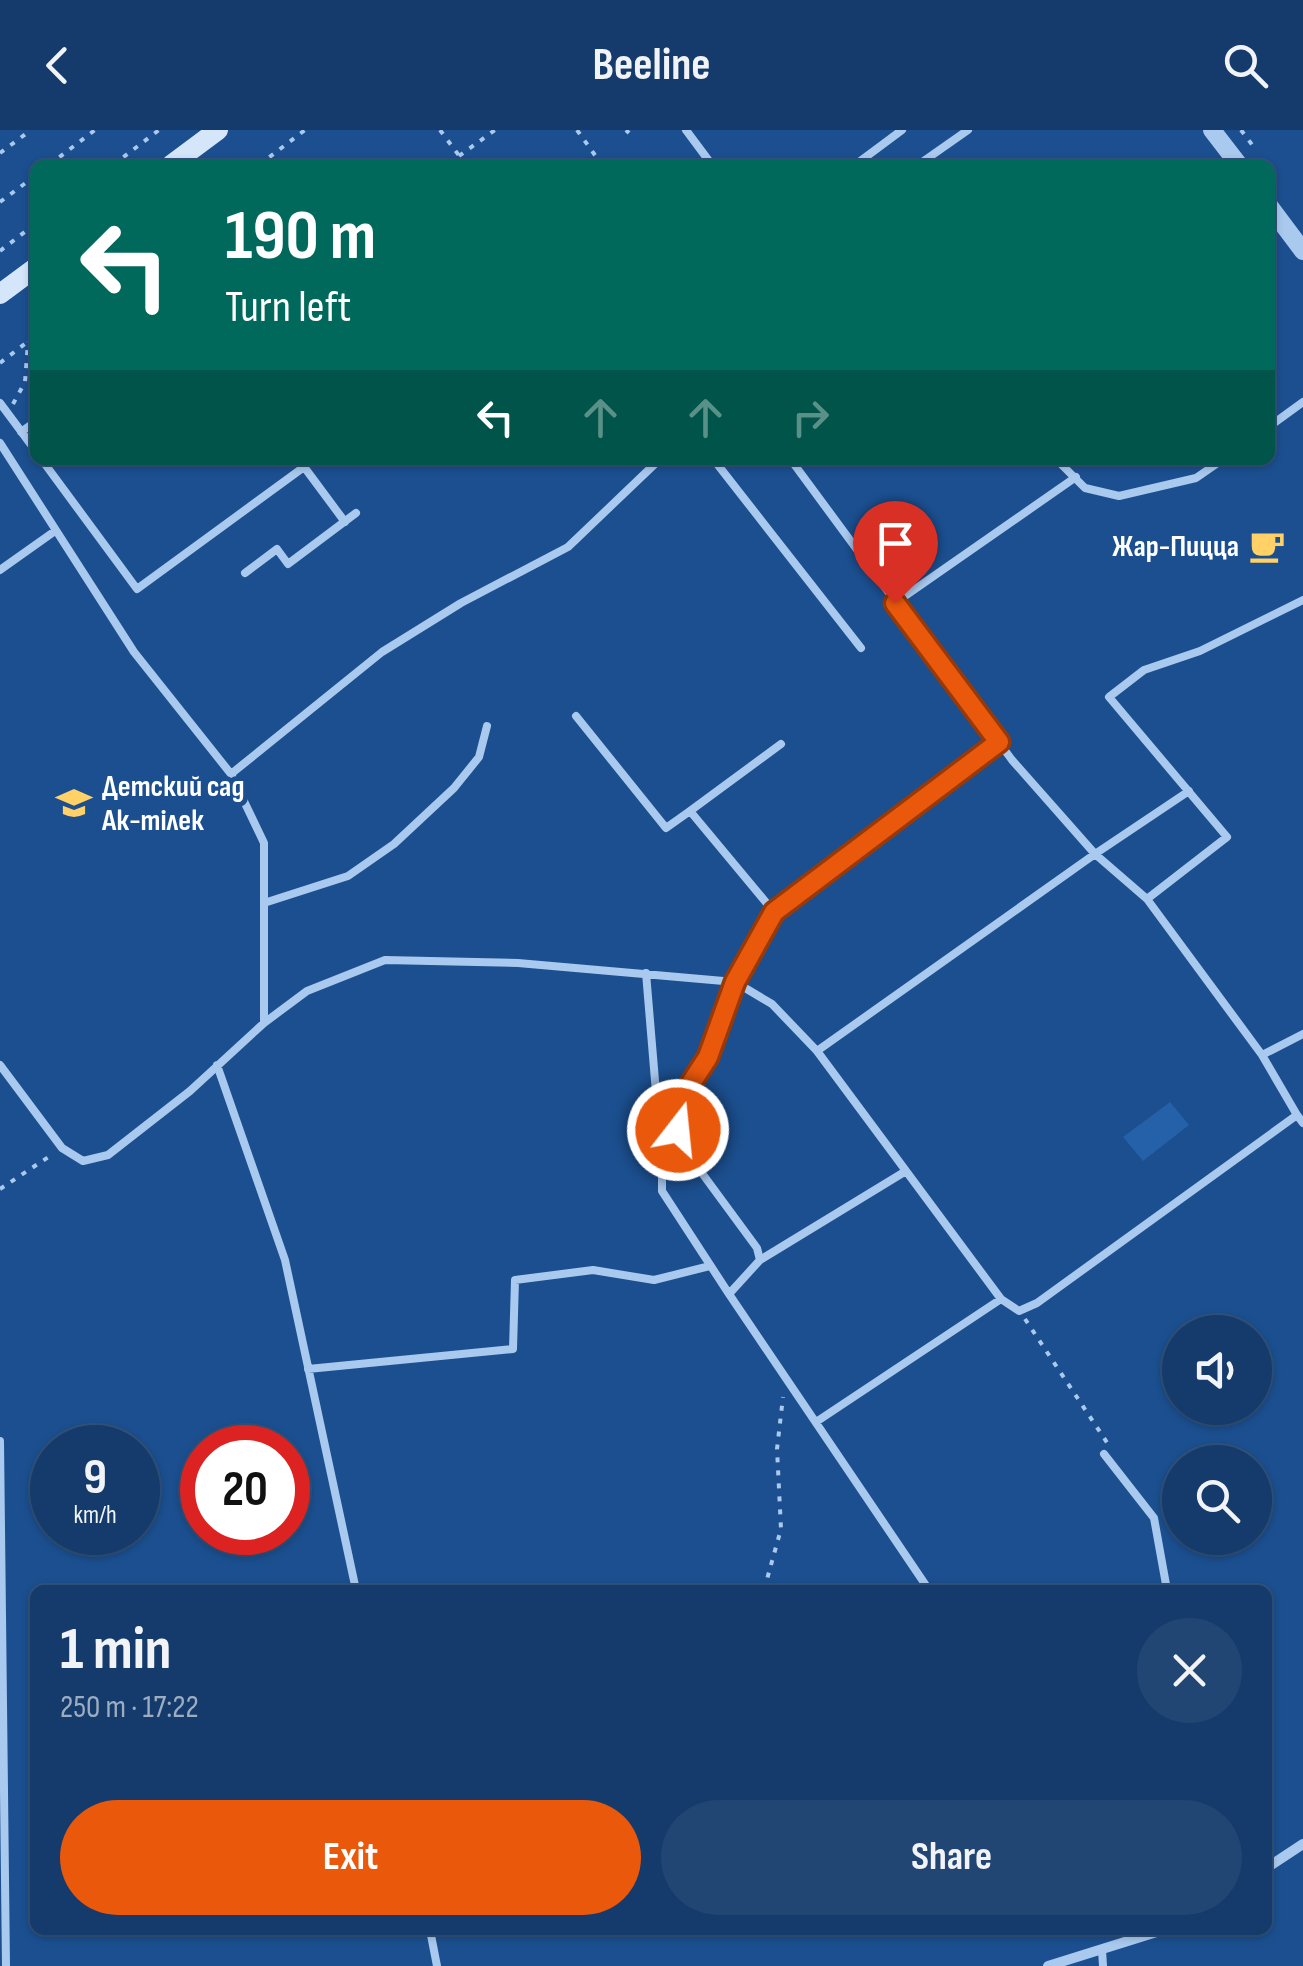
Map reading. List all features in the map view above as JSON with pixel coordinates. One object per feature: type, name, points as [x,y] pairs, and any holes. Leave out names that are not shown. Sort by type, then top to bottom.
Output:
[{"type":"main road","points":[[178,160],[218,130]]},
{"type":"main road","points":[[0,294],[30,272]]},
{"type":"street","points":[[1212,130],[1234,160]]},
{"type":"street","points":[[1275,218],[1303,251]]},
{"type":"street","points":[[1272,1865],[1303,1844]]},
{"type":"street","points":[[1048,1966],[1147,1935]]},
{"type":"lane","points":[[686,130],[708,160]]},
{"type":"lane","points":[[862,160],[902,130]]},
{"type":"lane","points":[[925,160],[968,130]]},
{"type":"lane","points":[[0,402],[30,444]]},
{"type":"lane","points":[[1275,422],[1303,402]]},
{"type":"lane","points":[[21,432],[30,426]]},
{"type":"lane","points":[[0,444],[134,652],[231,774],[264,844],[264,1023]]},
{"type":"lane","points":[[46,465],[137,589],[299,465]]},
{"type":"lane","points":[[303,465],[345,522]]},
{"type":"lane","points":[[231,774],[382,652],[568,547],[654,465]]},
{"type":"lane","points":[[718,465],[862,648]]},
{"type":"lane","points":[[0,1065],[62,1148],[83,1161],[108,1155],[307,991],[385,960],[518,962],[735,982],[772,1004],[817,1052],[1000,1298],[1019,1311],[1038,1303],[1300,1119],[1262,1055],[1148,899],[1095,854],[999,742],[794,465]]},
{"type":"lane","points":[[1062,465],[1085,488],[1119,496],[1196,478],[1215,465]]},
{"type":"lane","points":[[895,603],[1076,478]]},
{"type":"lane","points":[[245,573],[277,549],[288,564],[356,513]]},
{"type":"lane","points":[[0,570],[55,531]]},
{"type":"lane","points":[[1148,899],[1227,837],[1108,697],[1144,670],[1200,651],[1303,600]]},
{"type":"lane","points":[[576,716],[666,828],[781,744]]},
{"type":"lane","points":[[264,903],[348,876],[394,844],[454,788],[479,757],[487,726]]},
{"type":"lane","points":[[760,1260],[757,1248],[696,1166],[678,1130],[686,1091],[708,1057],[735,982],[774,912],[999,742]]},
{"type":"lane","points":[[817,1052],[1095,854],[1189,792]]},
{"type":"lane","points":[[690,811],[774,912]]},
{"type":"lane","points":[[646,972],[662,1191],[926,1585]]},
{"type":"lane","points":[[1262,1055],[1303,1034]]},
{"type":"lane","points":[[217,1065],[285,1260],[355,1585]]},
{"type":"lane","points":[[662,1164],[696,1166]]},
{"type":"lane","points":[[728,1294],[760,1260],[906,1171]]},
{"type":"lane","points":[[308,1369],[513,1349],[515,1280],[594,1270],[654,1280],[710,1266]]},
{"type":"lane","points":[[816,1422],[1000,1298]]},
{"type":"lane","points":[[0,1440],[6,1966]]},
{"type":"lane","points":[[1104,1454],[1154,1518],[1166,1585]]},
{"type":"lane","points":[[431,1935],[438,1966]]},
{"type":"lane","points":[[1102,1950],[1103,1966]]},
{"type":"path","points":[[0,153],[30,130]]},
{"type":"path","points":[[56,160],[95,130]]},
{"type":"path","points":[[120,160],[160,130]]},
{"type":"path","points":[[266,160],[305,130]]},
{"type":"path","points":[[440,130],[463,160]]},
{"type":"path","points":[[460,156],[495,130]]},
{"type":"path","points":[[577,130],[598,160]]},
{"type":"path","points":[[1241,130],[1253,146]]},
{"type":"path","points":[[0,202],[30,180]]},
{"type":"path","points":[[0,251],[30,228]]},
{"type":"path","points":[[0,363],[28,342]]},
{"type":"path","points":[[8,414],[25,382],[28,342]]},
{"type":"path","points":[[0,1189],[62,1148]]},
{"type":"path","points":[[1019,1311],[1105,1436],[1109,1444],[1104,1454]]},
{"type":"path","points":[[765,1585],[781,1529],[777,1450],[786,1377]]},
{"type":"shaded area","points":[[1170,1102],[1189,1125],[1143,1161],[1123,1137]]},
{"type":"place","name":"Жар-Пицца","points":[[1267,546]]},
{"type":"place","name":"Детский сад Ак-тiлек","points":[[74,803]]},
{"type":"route","points":[[678,1130],[686,1091],[708,1057],[735,982],[774,912],[999,742],[895,603]]}]
